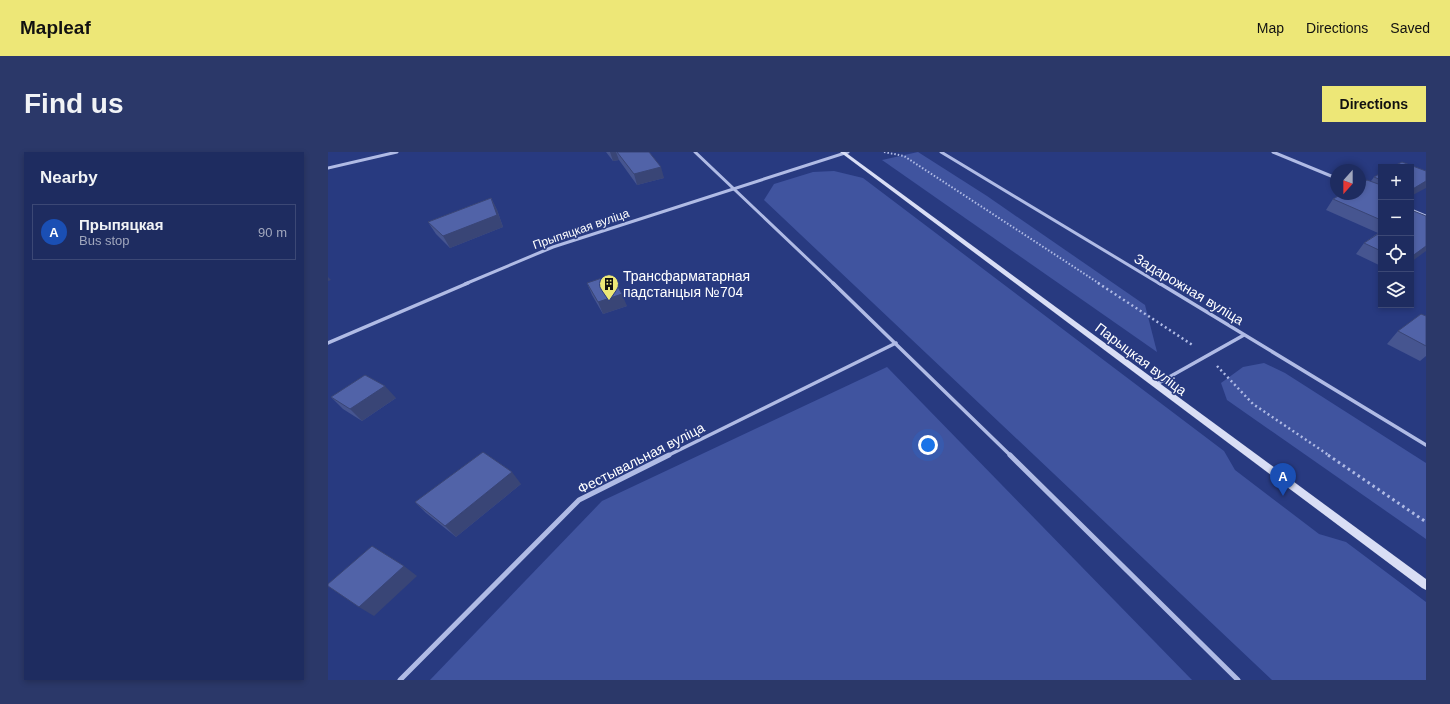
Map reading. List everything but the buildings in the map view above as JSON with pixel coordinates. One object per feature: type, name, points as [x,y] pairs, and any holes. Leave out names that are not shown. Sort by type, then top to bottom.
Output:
[{"type":"main road","name":"Парыцкая вуліца","points":[[844,152],[1155,385],[1426,585]]},
{"type":"street","points":[[328,168],[396,152]]},
{"type":"street","points":[[695,152],[896,343],[1238,680]]},
{"type":"street","name":"Прыпяцкая вуліца","points":[[328,342],[553,246],[734,189],[844,152]]},
{"type":"street","name":"Задарожная вуліца","points":[[941,152],[1426,445]]},
{"type":"street","points":[[1273,152],[1330,175]]},
{"type":"street","points":[[1279,154],[1284,152]]},
{"type":"street","points":[[1414,211],[1426,216]]},
{"type":"street","points":[[1155,385],[1244,335]]},
{"type":"street","name":"Фестывальная вуліца","points":[[400,680],[579,500],[896,343]]},
{"type":"path","points":[[884,152],[904,156],[1207,355],[1252,404],[1426,522]]},
{"type":"shaded area","points":[[918,152],[987,196],[1145,305],[1157,352],[882,160]]},
{"type":"shaded area","points":[[834,171],[863,178],[1224,451],[1235,470],[1319,534],[1346,542],[1426,602],[1426,680],[1272,680],[764,200],[774,184],[813,172]]},
{"type":"shaded area","points":[[1264,363],[1285,373],[1426,463],[1426,539],[1227,400],[1221,383],[1243,367]]},
{"type":"shaded area","points":[[887,367],[1192,680],[430,680],[602,501]]},
{"type":"place","name":"Трансфарматарная падстанцыя №704","points":[[609,301]]},
{"type":"place","name":"Прыпяцкая","points":[[1283,496]]}]
